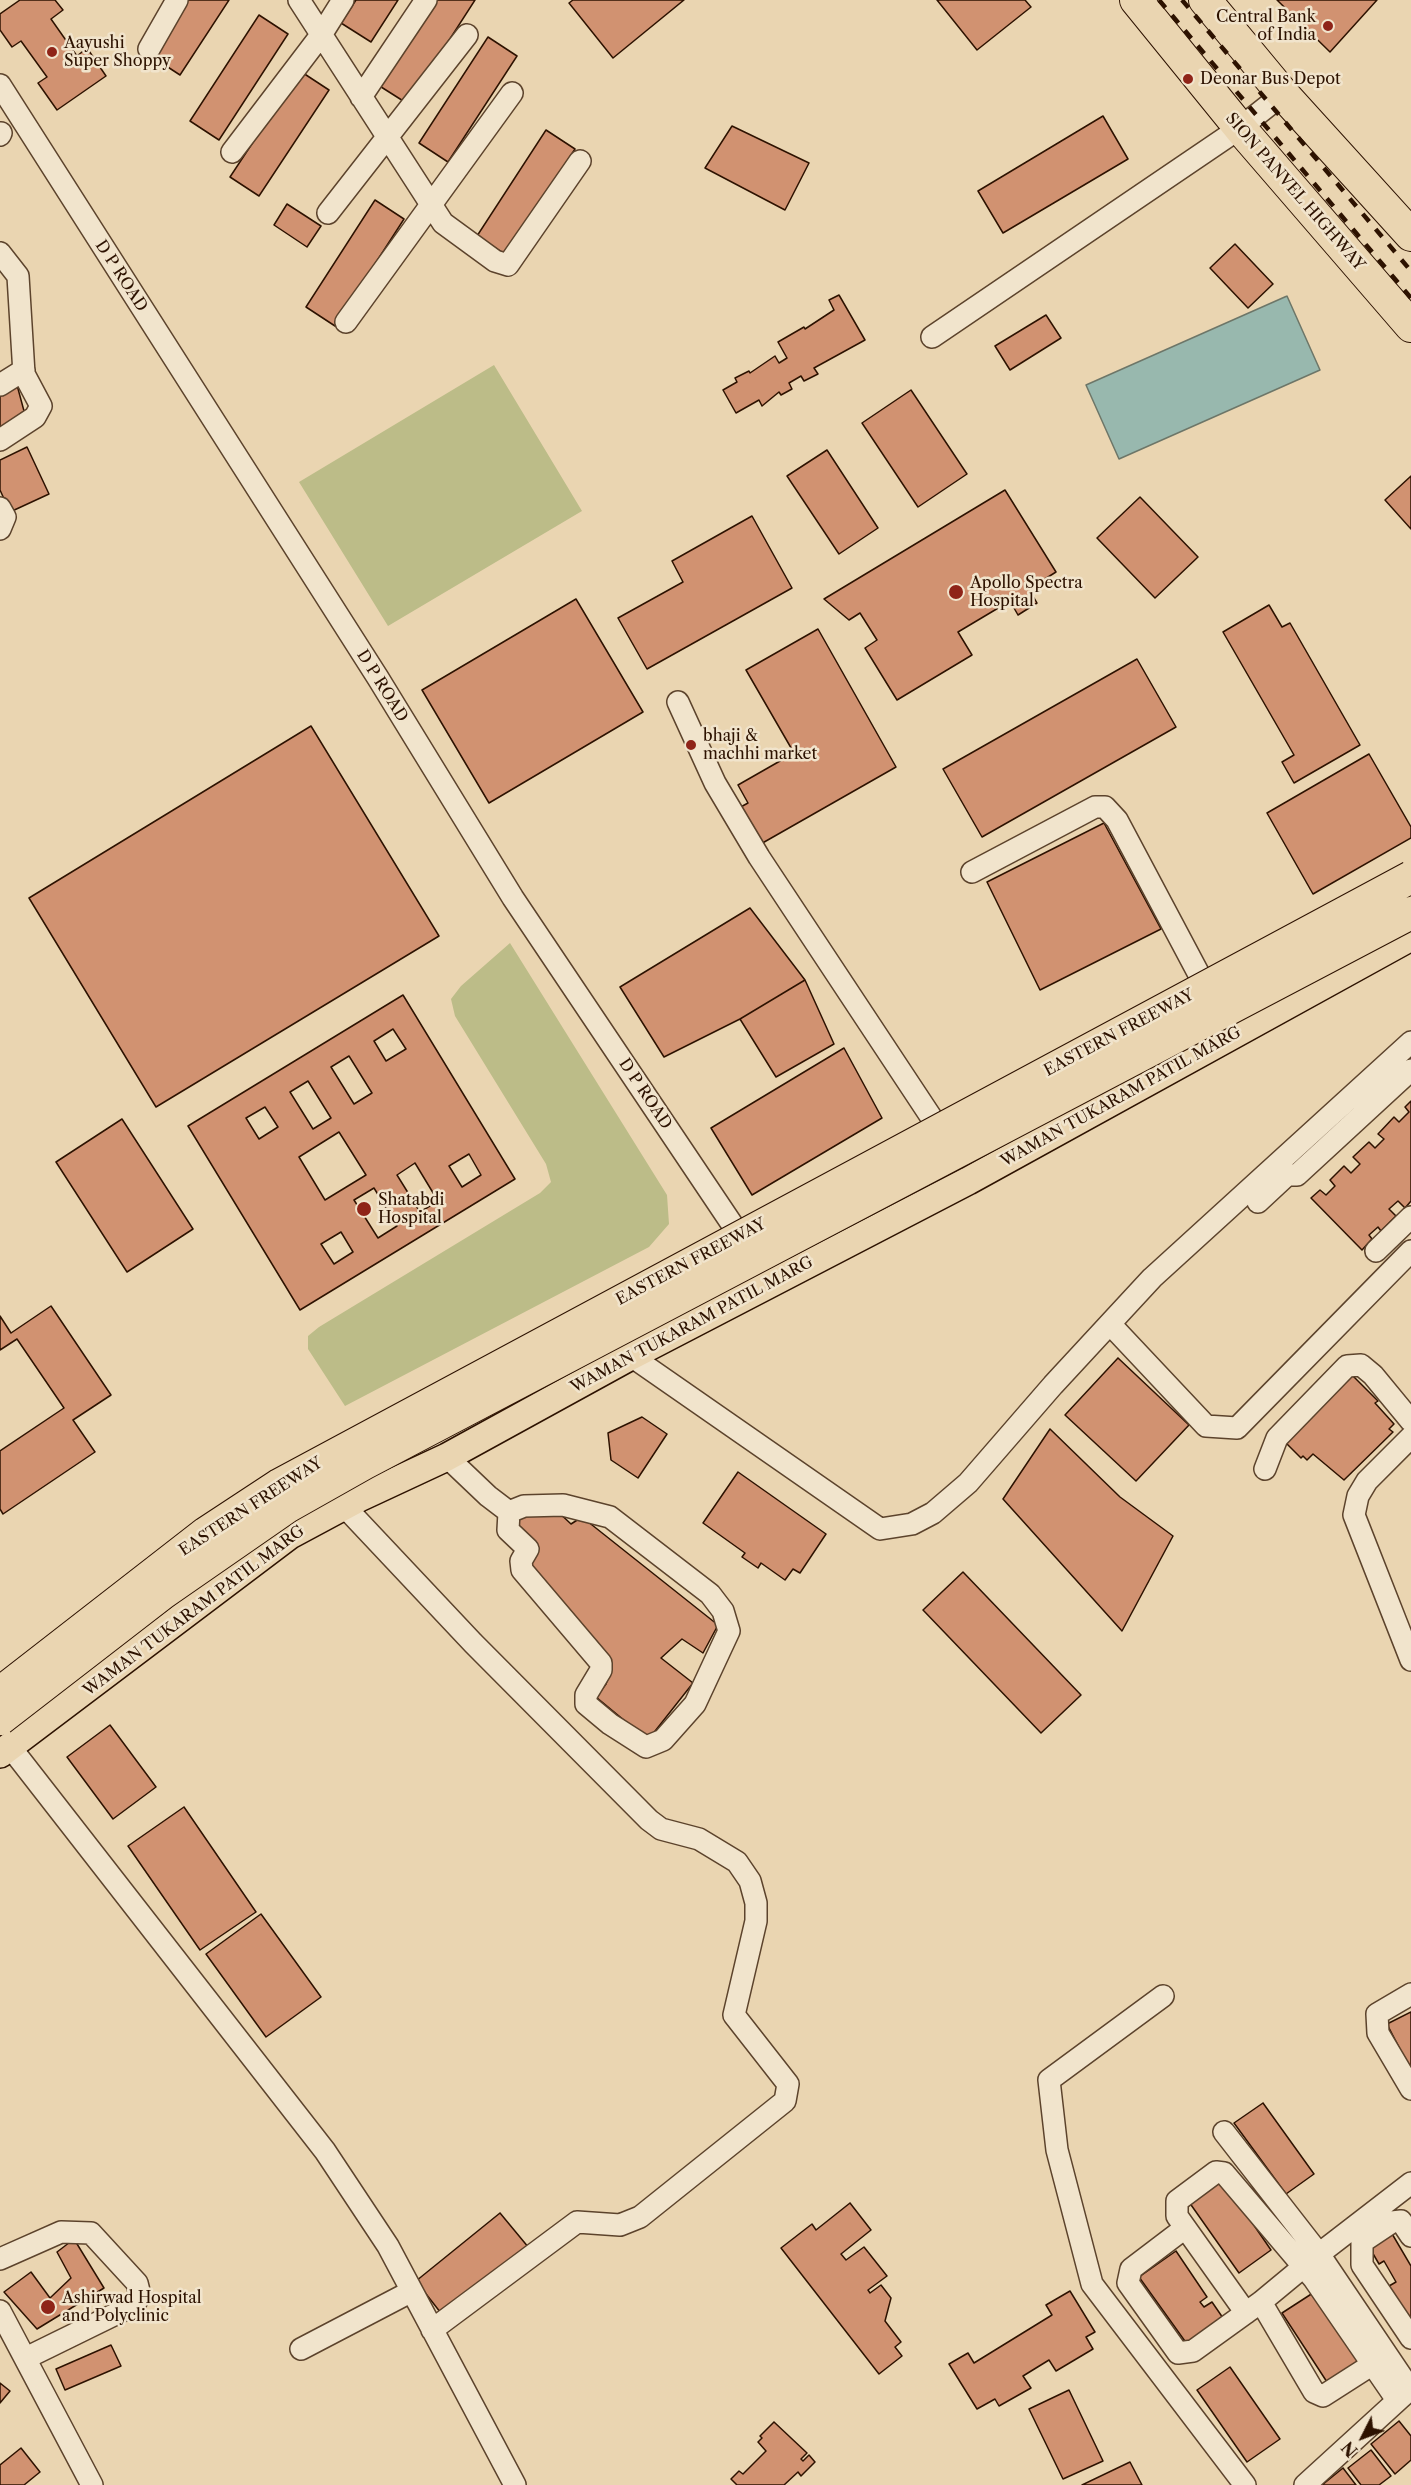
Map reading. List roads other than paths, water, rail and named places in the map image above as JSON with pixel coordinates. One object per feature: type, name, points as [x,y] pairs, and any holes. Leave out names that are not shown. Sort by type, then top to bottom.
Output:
[{"type":"highway","name":"SION PANVEL HIGHWAY","points":[[1136,0],[1240,128],[1411,326]]},
{"type":"highway","points":[[1205,0],[1283,94],[1411,236]]},
{"type":"highway","name":"EASTERN FREEWAY","points":[[0,1693],[197,1540],[279,1485],[1411,877]]},
{"type":"highway","name":"EASTERN FREEWAY","points":[[0,1719],[163,1593],[227,1547],[307,1496],[407,1441],[1411,913]]},
{"type":"main road","points":[[0,1673],[274,1472],[1411,870]]},
{"type":"main road","points":[[1326,914],[1350,970]]},
{"type":"main road","name":"WAMAN TUKARAM PATIL MARG","points":[[5,1751],[290,1535],[344,1506],[447,1457],[631,1356],[1008,1160],[1411,937]]},
{"type":"main road","points":[[976,1101],[1008,1160]]},
{"type":"street","points":[[149,49],[177,0]]},
{"type":"street","points":[[298,0],[443,223],[495,261],[508,265],[580,161]]},
{"type":"street","points":[[232,152],[344,0]]},
{"type":"street","points":[[361,97],[426,0]]},
{"type":"street","points":[[328,213],[467,35]]},
{"type":"street","name":"D P ROAD","points":[[0,86],[378,678],[513,898],[735,1228],[769,1283]]},
{"type":"street","points":[[346,322],[512,93]]},
{"type":"street","points":[[932,337],[1240,128],[1283,94]]},
{"type":"street","points":[[0,440],[35,417],[41,406],[28,386],[24,370],[18,276],[4,267]]},
{"type":"street","points":[[0,385],[24,370]]},
{"type":"street","points":[[0,508],[5,517],[0,529]]},
{"type":"street","points":[[678,702],[715,783],[759,857],[934,1123]]},
{"type":"street","points":[[972,872],[1095,807],[1105,807],[1117,820],[1203,982]]},
{"type":"street","points":[[631,1356],[880,1529],[912,1524],[933,1514],[951,1499],[1152,1278],[1411,1042]]},
{"type":"street","points":[[1258,1202],[1287,1175],[1297,1175],[1411,1070]]},
{"type":"street","points":[[1377,1251],[1411,1217]]},
{"type":"street","points":[[1110,1323],[1206,1426],[1238,1428],[1411,1251]]},
{"type":"street","points":[[1265,1469],[1277,1437],[1347,1366],[1361,1365],[1373,1375],[1411,1421]]},
{"type":"street","points":[[1411,1437],[1367,1481],[1358,1496],[1354,1515],[1411,1660]]},
{"type":"street","points":[[447,1457],[509,1512]]},
{"type":"street","points":[[563,1505],[610,1517],[710,1594],[723,1611],[729,1631],[695,1704],[663,1740],[646,1747],[610,1724],[586,1704],[586,1695],[601,1670],[601,1663],[522,1570],[521,1561],[528,1549],[508,1530],[509,1512],[524,1506],[563,1505]]},
{"type":"street","points":[[344,1506],[473,1643],[649,1820],[661,1829],[699,1839],[737,1862],[750,1881],[756,1903],[756,1922],[734,2015],[788,2084],[785,2101],[640,2217],[620,2225],[577,2222],[432,2330]]},
{"type":"street","points":[[5,1751],[325,2151],[388,2246],[515,2485]]},
{"type":"street","points":[[1411,1994],[1388,2005],[1377,2014],[1378,2033],[1411,2089]]},
{"type":"street","points":[[1163,1996],[1049,2079],[1057,2150],[1092,2284],[1245,2485]]},
{"type":"street","points":[[1224,2132],[1311,2261],[1406,2393]]},
{"type":"street","points":[[1373,2364],[1323,2396],[1314,2392],[1253,2307],[1185,2228],[1177,2216],[1177,2201],[1216,2172],[1224,2173],[1311,2261],[1373,2364],[1406,2393]]},
{"type":"street","points":[[1185,2228],[1131,2269],[1128,2283],[1178,2354],[1193,2350],[1311,2261],[1366,2228],[1411,2183]]},
{"type":"street","points":[[1366,2228],[1401,2221],[1411,2236]]},
{"type":"street","points":[[1366,2228],[1362,2242],[1362,2265],[1411,2338]]},
{"type":"street","points":[[0,2259],[61,2232],[91,2233],[137,2283],[139,2289],[140,2295],[134,2306],[26,2358]]},
{"type":"street","points":[[301,2349],[412,2291]]},
{"type":"street","points":[[0,2311],[92,2485]]},
{"type":"street","points":[[1305,2485],[1406,2393]]},
{"type":"water","points":[[1287,296],[1320,370],[1119,459],[1086,385]]},
{"type":"railway","points":[[1159,0],[1411,298]]},
{"type":"railway","points":[[1182,0],[1411,271]]},
{"type":"place","name":"Central Bank of India","points":[[1328,26]]},
{"type":"place","name":"Aayushi Super Shoppy","points":[[52,52]]},
{"type":"place","name":"Deonar Bus Depot","points":[[1188,79]]},
{"type":"place","name":"Apollo Spectra Hospital","points":[[956,592]]},
{"type":"place","name":"bhaji & machhi market","points":[[691,745]]},
{"type":"place","name":"Shatabdi Hospital","points":[[364,1209]]},
{"type":"place","name":"Ashirwad Hospital and Polyclinic","points":[[48,2307]]}]
